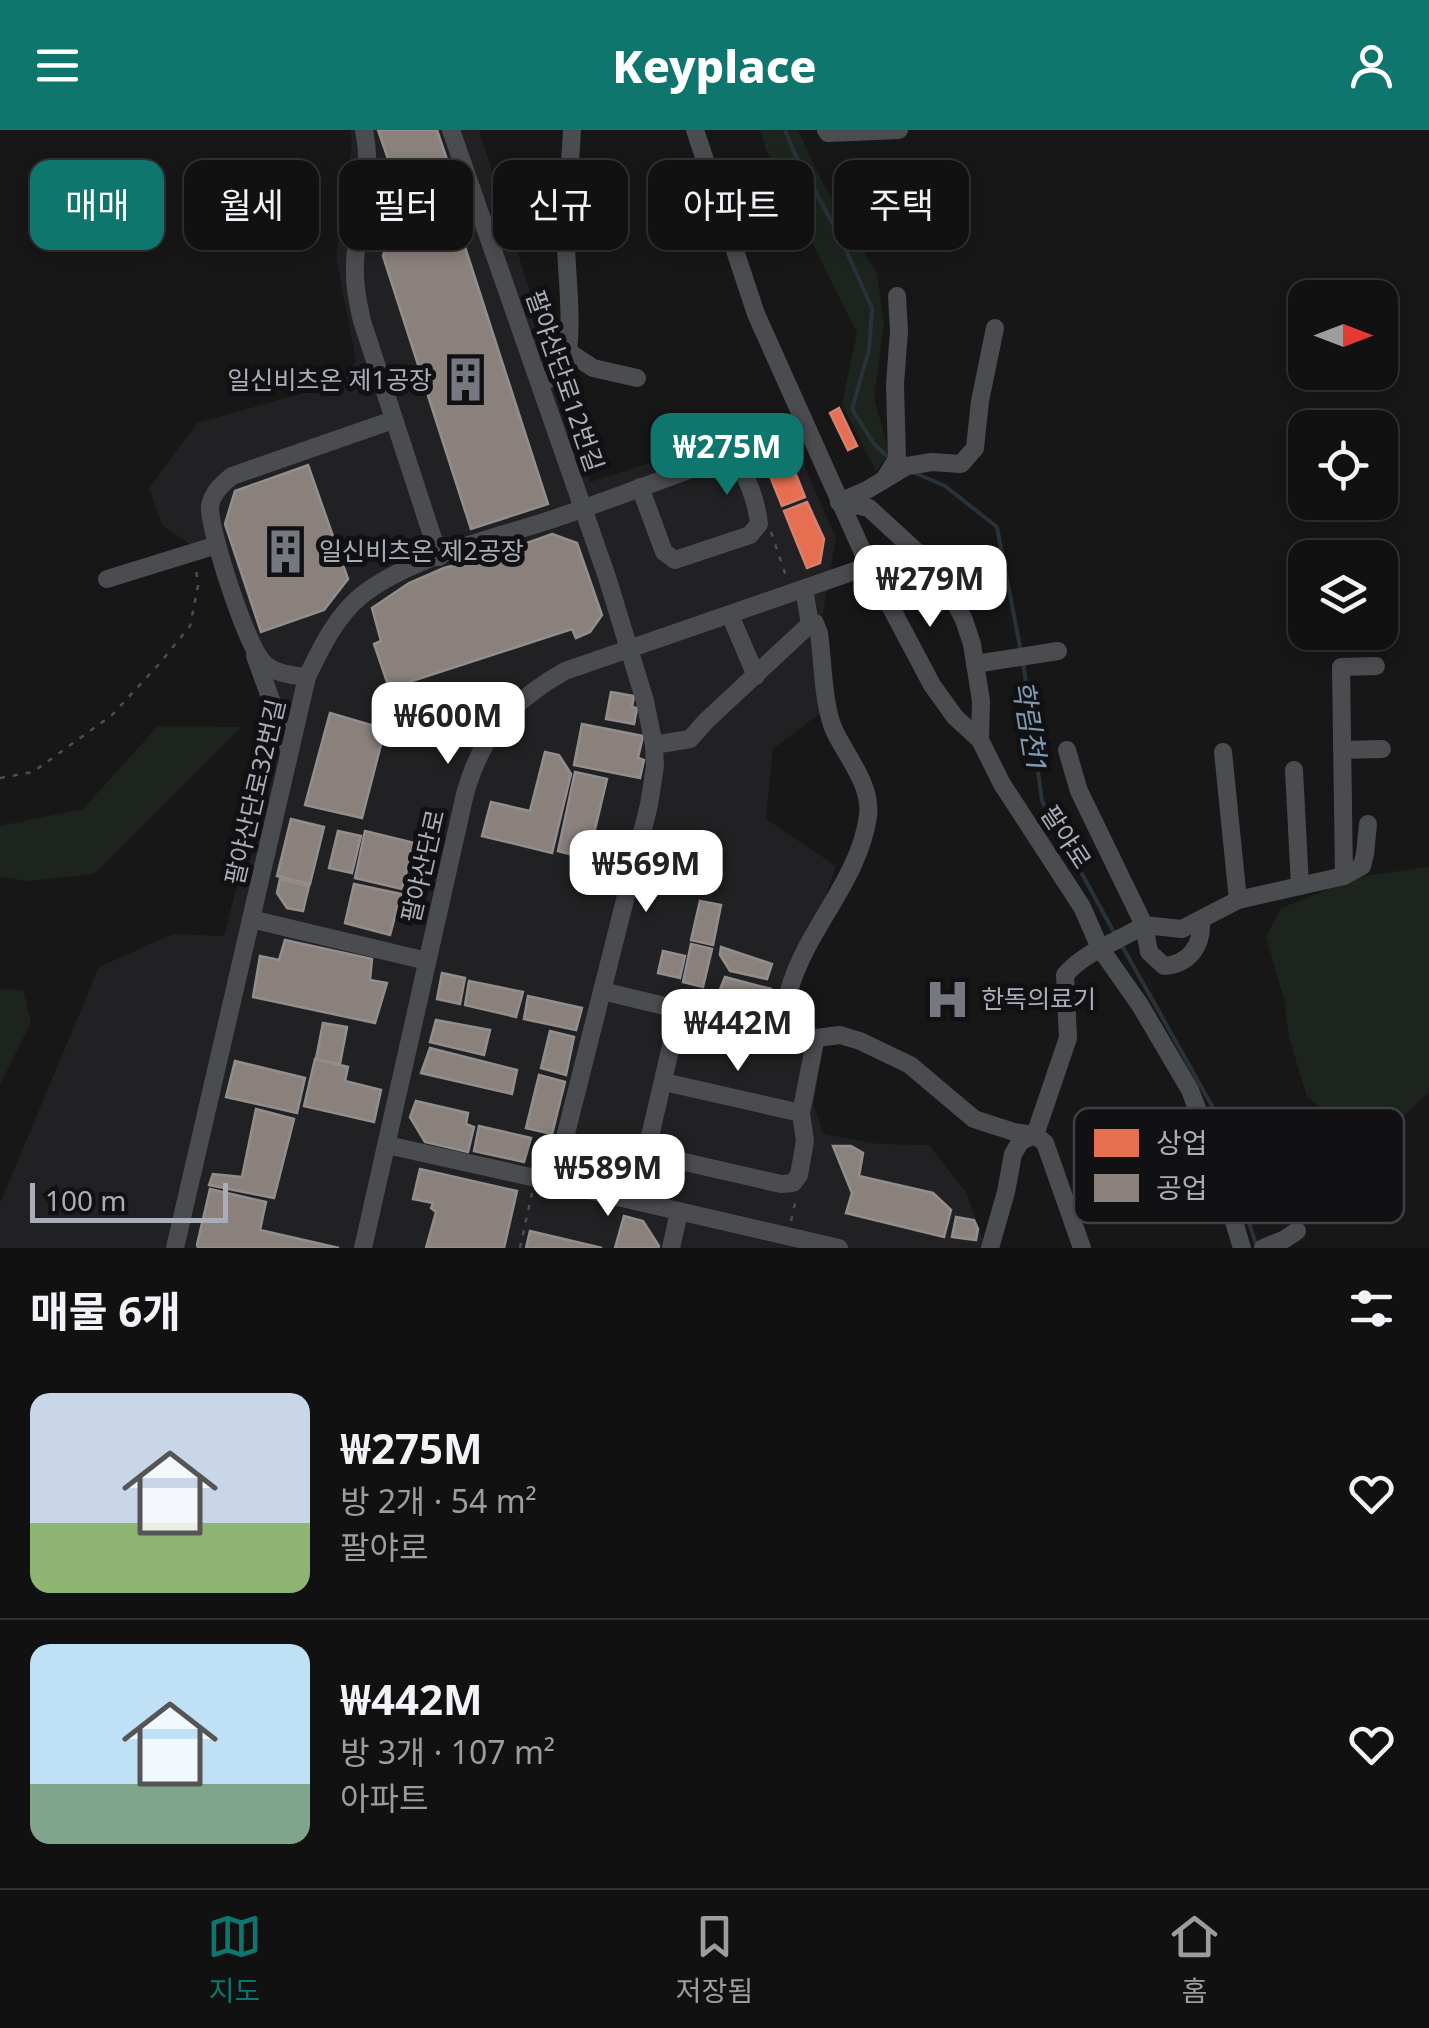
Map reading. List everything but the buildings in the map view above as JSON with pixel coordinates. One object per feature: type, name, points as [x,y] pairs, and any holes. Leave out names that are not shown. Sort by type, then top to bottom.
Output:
[{"type":"street","points":[[364,130],[368,174],[357,239],[356,291],[362,321],[439,557]]},
{"type":"street","name":"팔야산단로12번길","points":[[451,130],[583,509],[652,724],[654,745],[649,805],[602,991],[545,1179]]},
{"type":"street","points":[[540,382],[564,374],[569,352],[566,246],[572,130]]},
{"type":"street","name":"팔야로","points":[[695,130],[756,314],[868,566],[932,685],[955,718],[980,740],[1002,784],[1082,907],[1190,1090],[1197,1108]]},
{"type":"street","points":[[826,130],[900,130]]},
{"type":"street","points":[[897,296],[900,331],[895,384],[902,462]]},
{"type":"street","points":[[838,502],[885,479],[902,462],[961,464],[975,448],[995,328]]},
{"type":"street","points":[[569,352],[593,368],[637,378]]},
{"type":"street","points":[[290,750],[217,545],[210,502],[232,476],[393,420]]},
{"type":"street","name":"팔야산단로32번길","points":[[175,1248],[307,678],[338,620],[358,598],[406,568],[720,459],[731,458],[740,466],[756,510]]},
{"type":"street","points":[[640,487],[664,552],[674,560],[750,535],[758,524],[756,510]]},
{"type":"street","points":[[838,502],[869,508],[932,565],[948,588],[972,644],[981,701],[980,740]]},
{"type":"street","points":[[106,579],[217,545]]},
{"type":"street","name":"팔야산단로","points":[[363,1248],[472,768],[495,726],[536,688],[565,671],[868,566]]},
{"type":"street","points":[[797,591],[810,624]]},
{"type":"street","points":[[730,615],[756,676]]},
{"type":"street","points":[[654,745],[690,739],[816,622],[831,725],[863,785],[869,810],[864,837],[841,889],[804,952],[788,994],[794,1036]]},
{"type":"street","points":[[252,646],[271,668],[307,678]]},
{"type":"street","points":[[975,664],[1051,652]]},
{"type":"street","points":[[1344,876],[1341,668],[1376,666]]},
{"type":"street","points":[[1342,750],[1382,749]]},
{"type":"street","points":[[1068,750],[1079,791],[1149,952],[1164,966],[1176,965],[1192,956],[1202,934],[1200,919]]},
{"type":"street","points":[[1222,752],[1238,900]]},
{"type":"street","points":[[1294,770],[1300,886]]},
{"type":"street","points":[[990,1248],[1013,1154],[1021,1142],[1035,1135],[1068,1038],[1065,976],[1071,968],[1139,929],[1182,928],[1238,900],[1344,876],[1362,866],[1368,824]]},
{"type":"street","points":[[252,920],[427,961]]},
{"type":"street","points":[[602,991],[815,1042]]},
{"type":"street","points":[[679,1011],[648,1145],[654,1155],[781,1184],[793,1183],[799,1175],[805,1141],[801,1113],[816,1038],[840,1035],[860,1040],[910,1065],[974,1119],[1035,1135],[1045,1144],[1082,1248]]},
{"type":"street","points":[[664,1082],[801,1113]]},
{"type":"street","points":[[387,1145],[839,1248]]},
{"type":"street","points":[[671,1248],[679,1212]]},
{"type":"street","name":"팔야로","points":[[1234,1223],[1242,1248]]},
{"type":"street","points":[[1262,1248],[1291,1235]]},
{"type":"path","points":[[756,510],[774,536],[797,591]]},
{"type":"path","points":[[0,778],[33,772],[74,744],[112,716],[160,663],[190,626],[198,586],[194,552]]},
{"type":"path","points":[[520,1248],[545,1179]]},
{"type":"path","points":[[787,1236],[796,1198],[793,1183]]},
{"type":"shaded area","points":[[350,130],[479,130],[493,174],[493,250],[517,250],[590,482],[784,420],[836,538],[818,642],[819,714],[773,749],[766,819],[836,866],[790,1001],[823,1034],[814,1105],[823,1134],[879,1144],[929,1145],[966,1192],[984,1242],[982,1248],[0,1248],[0,1203],[99,967],[173,934],[224,936],[275,737],[213,553],[191,545],[162,525],[149,488],[197,423],[337,384],[356,361],[336,257],[339,236],[339,250],[473,250],[473,160],[350,160]]},
{"type":"shaded area","points":[[760,130],[798,130],[812,160],[771,160]]},
{"type":"shaded area","points":[[814,165],[834,201],[834,250],[863,250],[877,274],[884,323],[874,398],[889,453],[876,472],[842,404],[857,333],[814,247]]},
{"type":"shaded area","points":[[158,726],[241,727],[94,874],[29,881],[0,877],[0,826],[83,809]]},
{"type":"shaded area","points":[[1429,867],[1429,1092],[1404,1116],[1404,1108],[1322,1108],[1307,1097],[1266,937],[1281,908],[1363,876]]},
{"type":"shaded area","points":[[0,989],[23,990],[31,1023],[0,1084]]},
{"type":"waterway","name":"학림천1","points":[[785,130],[872,308],[869,350],[852,409],[874,444],[890,459]]},
{"type":"waterway","name":"학림천1","points":[[915,473],[945,486],[997,527],[1021,652]]},
{"type":"waterway","name":"학림천1","points":[[1023,661],[1042,801],[1116,936]]},
{"type":"waterway","name":"학림천1","points":[[1121,944],[1213,1108]]},
{"type":"waterway","name":"학림천1","points":[[1249,1223],[1256,1244]]},
{"type":"place","name":"일신비츠온 제1공장","points":[[465,380]]},
{"type":"place","name":"일신비츠온 제2공장","points":[[286,551]]},
{"type":"place","name":"한독의료기","points":[[948,999]]}]
